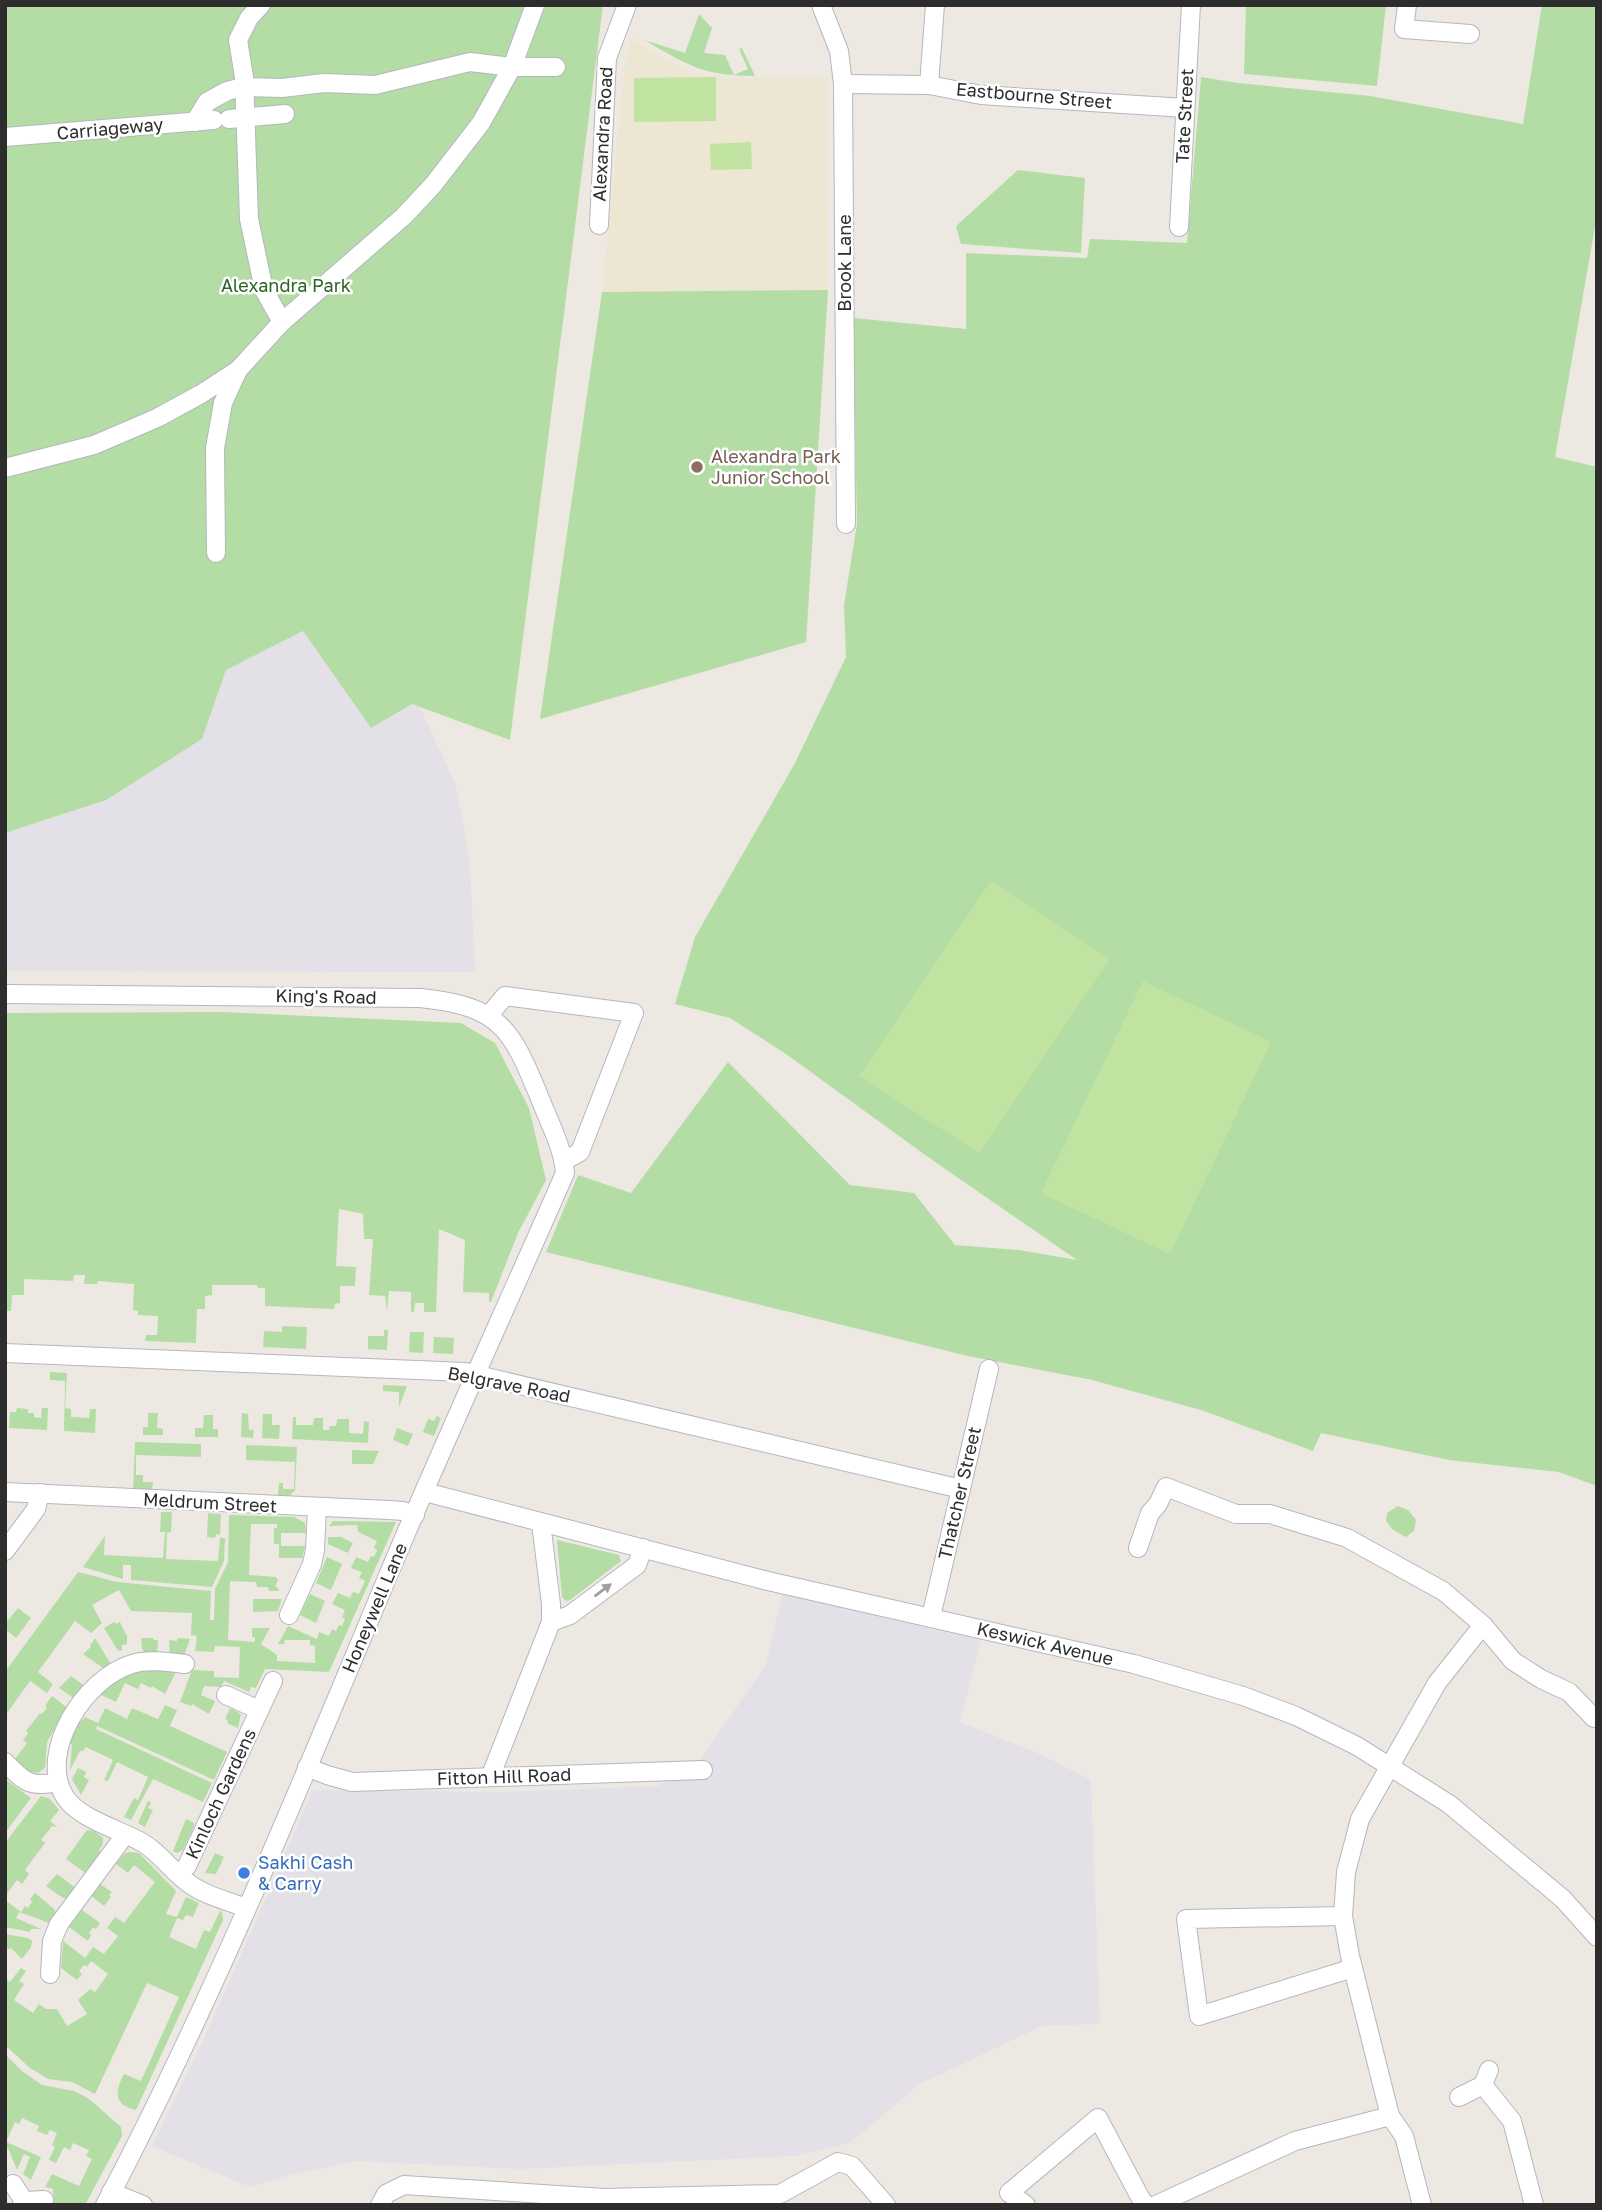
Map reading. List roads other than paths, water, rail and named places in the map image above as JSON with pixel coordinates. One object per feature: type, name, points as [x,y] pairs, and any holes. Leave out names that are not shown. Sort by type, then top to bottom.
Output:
[{"type":"street","points":[[261,5],[249,18],[238,40],[244,77],[230,119],[264,290],[282,322]]},
{"type":"street","points":[[5,468],[94,445],[157,418],[238,370],[282,322],[404,216],[433,185],[481,123],[512,67],[535,5]]},
{"type":"street","name":"Alexandra Road","points":[[598,225],[607,58],[627,5]]},
{"type":"street","name":"Brook Lane","points":[[821,5],[839,51],[843,84],[846,524]]},
{"type":"street","points":[[929,85],[935,5]]},
{"type":"street","name":"Tate Street","points":[[1179,227],[1191,5]]},
{"type":"street","points":[[1407,5],[1404,29],[1470,34]]},
{"type":"street","points":[[195,122],[207,102],[243,86],[282,88],[324,83],[375,85],[470,62],[512,67],[556,67]]},
{"type":"street","name":"Eastbourne Street","points":[[843,84],[929,85],[981,95],[1185,108]]},
{"type":"street","name":"Carriageway","points":[[5,137],[285,114]]},
{"type":"street","points":[[216,553],[215,449],[223,403],[238,370]]},
{"type":"street","name":"King's Road","points":[[5,994],[420,998],[450,1001],[489,1015]]},
{"type":"street","name":"Honeywell Lane","points":[[108,2198],[157,2106],[246,1908],[565,1172],[564,1161],[580,1152],[634,1013],[505,996],[489,1015]]},
{"type":"street","points":[[489,1015],[503,1026],[516,1044],[564,1161]]},
{"type":"street","name":"Belgrave Road","points":[[5,1353],[456,1371],[961,1489]]},
{"type":"street","name":"Thatcher Street","points":[[931,1618],[989,1369]]},
{"type":"street","points":[[1138,1548],[1150,1513],[1166,1487],[1236,1514],[1270,1514],[1347,1538],[1443,1591],[1483,1625],[1513,1661],[1541,1679],[1569,1692],[1597,1718]]},
{"type":"street","name":"Meldrum Street","points":[[5,1492],[403,1511],[415,1515]]},
{"type":"street","name":"Keswick Avenue","points":[[425,1492],[768,1581],[1134,1664],[1233,1692],[1296,1716],[1391,1765],[1449,1804],[1563,1899],[1597,1937]]},
{"type":"street","points":[[5,1551],[36,1509],[40,1493]]},
{"type":"street","points":[[289,1615],[292,1585],[316,1550],[317,1508]]},
{"type":"street","points":[[494,1777],[493,1770],[551,1622],[541,1523]]},
{"type":"street","points":[[551,1622],[570,1615],[638,1565],[643,1548]]},
{"type":"street","points":[[1422,2205],[1404,2136],[1390,2116],[1353,1968],[1343,1916],[1346,1872],[1360,1819],[1437,1684],[1483,1625]]},
{"type":"street","points":[[185,1664],[131,1656],[100,1683],[75,1710],[59,1747],[58,1782],[66,1798],[78,1810],[145,1844],[195,1888],[246,1908]]},
{"type":"street","name":"Kinloch Gardens","points":[[179,1875],[187,1866],[273,1681]]},
{"type":"street","name":"Kinloch Gardens","points":[[226,1695],[260,1710]]},
{"type":"street","points":[[5,1762],[23,1780],[32,1784],[58,1782]]},
{"type":"street","name":"Fitton Hill Road","points":[[307,1767],[352,1782],[703,1770]]},
{"type":"street","points":[[50,1974],[45,1940],[125,1835]]},
{"type":"street","points":[[1343,1916],[1186,1919],[1199,2016],[1353,1968]]},
{"type":"street","points":[[1459,2097],[1486,2078],[1512,2121],[1534,2205]]},
{"type":"street","points":[[1156,2205],[1295,2141],[1390,2116]]},
{"type":"street","points":[[1026,2205],[1009,2193],[1098,2118],[1140,2199],[1146,2205]]},
{"type":"street","points":[[380,2205],[386,2194],[404,2185],[604,2199],[780,2194],[838,2162],[852,2166],[886,2205]]},
{"type":"street","points":[[13,2184],[23,2203],[44,2200]]},
{"type":"street","points":[[108,2198],[142,2205]]},
{"type":"place","name":"Alexandra Park Junior School","points":[[697,467]]},
{"type":"place","name":"Sakhi Cash & Carry","points":[[244,1873]]},
{"type":"park label","name":"Alexandra Park","points":[[286,286]]}]
